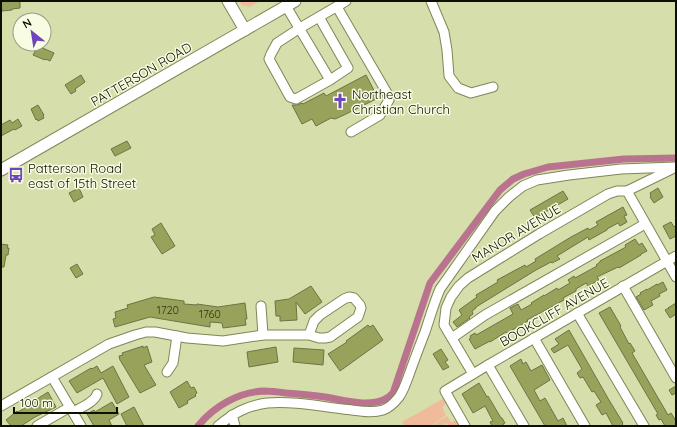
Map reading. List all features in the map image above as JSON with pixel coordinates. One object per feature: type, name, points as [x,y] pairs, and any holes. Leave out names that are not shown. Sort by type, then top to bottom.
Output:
[{"type":"main road","points":[[228,1],[245,30]]},
{"type":"main road","name":"PATTERSON ROAD","points":[[1,170],[290,3]]},
{"type":"street","points":[[319,17],[348,68],[296,99],[290,97],[269,59],[277,43],[300,28],[346,1]]},
{"type":"street","points":[[431,1],[444,32],[447,50],[448,76],[458,88],[471,93],[493,86]]},
{"type":"street","points":[[290,3],[292,16],[330,80]]},
{"type":"street","points":[[337,7],[387,93],[389,100],[380,115],[351,132]]},
{"type":"street","points":[[218,426],[232,415],[245,409],[280,402],[368,412],[382,410],[396,402],[400,395],[418,351],[434,301],[440,288],[495,211],[509,197],[523,186],[537,180],[569,174],[621,169],[676,167]]},
{"type":"street","name":"MANOR AVENUE","points":[[452,338],[444,325],[446,308],[459,286],[468,278],[539,234],[608,194],[617,191],[627,191],[676,167]]},
{"type":"street","points":[[627,191],[676,277]]},
{"type":"street","points":[[473,374],[452,338],[485,315],[645,224]]},
{"type":"street","name":"BOOKCLIFF AVENUE","points":[[465,426],[445,391],[676,256]]},
{"type":"street","points":[[623,286],[676,378]]},
{"type":"street","points":[[1,406],[109,344],[146,332],[223,341],[263,335],[309,335],[325,338],[330,337],[358,317],[361,308],[358,301],[354,298],[344,299],[320,315],[314,321],[309,335]]},
{"type":"street","points":[[261,306],[263,335]]},
{"type":"street","points":[[577,313],[644,426]]},
{"type":"street","points":[[167,372],[173,363],[177,336]]},
{"type":"street","points":[[534,338],[585,426]]},
{"type":"street","points":[[488,365],[524,426]]},
{"type":"street","points":[[52,377],[81,426]]},
{"type":"street","points":[[37,426],[92,401],[96,398],[97,394]]},
{"type":"street","points":[[232,415],[236,426]]},
{"type":"shaded area","points":[[239,1],[260,1],[249,7],[242,5]]},
{"type":"shaded area","points":[[446,397],[449,402],[442,407],[446,415],[432,426],[405,426],[402,422]]},
{"type":"shaded area","points":[[447,416],[451,422],[457,420],[461,426],[449,426],[446,423],[442,426],[434,426],[437,422]]},
{"type":"building","points":[[1,1],[20,1],[20,8],[2,11]]},
{"type":"building","points":[[35,52],[54,53],[50,61],[33,55]]},
{"type":"building","points":[[81,75],[85,82],[71,94],[65,85]]},
{"type":"building","name":"Northeast Christian Church","points":[[366,75],[378,98],[344,115],[335,119],[331,118],[316,126],[312,119],[302,124],[292,105],[303,104],[324,93],[326,96]]},
{"type":"building","points":[[38,105],[44,115],[44,118],[38,121],[37,119],[36,120],[31,109]]},
{"type":"building","points":[[18,119],[22,126],[1,136],[1,125],[10,120],[12,123]]},
{"type":"building","points":[[127,141],[131,148],[115,156],[111,149]]},
{"type":"building","points":[[79,188],[83,197],[74,202],[69,193]]},
{"type":"building","points":[[658,188],[663,197],[654,203],[650,197],[650,193]]},
{"type":"building","points":[[563,191],[568,199],[535,218],[530,210]]},
{"type":"building","points":[[623,207],[627,215],[624,216],[627,222],[620,226],[618,223],[589,240],[588,237],[557,256],[560,259],[536,270],[476,307],[472,311],[473,314],[469,317],[470,318],[457,327],[453,322],[462,315],[459,310],[477,297],[476,295],[498,282],[497,280],[525,265],[526,267],[536,261],[535,259],[571,237],[588,228],[589,230],[598,225],[596,222]]},
{"type":"building","points":[[671,222],[674,227],[676,225],[676,236],[670,239],[663,226]]},
{"type":"building","points":[[161,223],[175,246],[162,254],[151,237],[155,235],[152,229]]},
{"type":"building","points":[[635,239],[639,245],[642,243],[647,251],[619,268],[618,267],[597,277],[599,280],[588,286],[586,283],[576,289],[576,291],[563,298],[564,300],[527,320],[528,321],[507,333],[506,332],[475,349],[469,339],[471,338],[470,336],[475,333],[476,335],[478,334],[513,314],[510,308],[518,304],[521,310],[544,295],[557,288],[558,290],[570,283],[568,280],[574,276],[575,278],[597,266],[596,265],[600,261],[626,247],[625,245]]},
{"type":"building","points":[[1,244],[8,245],[7,248],[9,248],[4,267],[1,267]]},
{"type":"building","points":[[77,264],[83,274],[76,278],[70,268]]},
{"type":"building","points":[[663,282],[667,290],[659,294],[660,296],[651,301],[653,305],[644,310],[636,297],[647,289]]},
{"type":"building","points":[[311,286],[322,302],[305,314],[296,302],[297,320],[280,321],[280,316],[276,316],[275,301],[289,299]]},
{"type":"building","points":[[154,297],[184,301],[184,304],[218,307],[245,303],[247,319],[245,319],[246,325],[223,328],[222,323],[210,322],[210,327],[150,317],[115,327],[113,319],[116,318],[115,312],[128,308],[127,305]]},
{"type":"building","points":[[676,303],[676,314],[670,318],[665,310]]},
{"type":"building","points":[[610,307],[629,344],[630,343],[635,351],[632,353],[668,415],[671,413],[676,421],[676,426],[665,426],[661,419],[659,420],[656,415],[658,414],[599,313]]},
{"type":"building","points":[[368,325],[370,327],[373,325],[383,340],[340,371],[328,354],[347,342],[346,341]]},
{"type":"building","points":[[569,330],[624,426],[613,426],[606,413],[602,415],[596,405],[601,402],[594,391],[592,392],[583,377],[580,378],[577,373],[582,369],[568,345],[554,353],[551,349],[559,344],[555,339]]},
{"type":"building","points":[[143,346],[143,348],[147,346],[152,362],[144,365],[156,385],[140,393],[119,356],[123,355],[122,353]]},
{"type":"building","points":[[276,347],[278,362],[249,367],[247,352]]},
{"type":"building","points":[[294,348],[324,350],[323,365],[293,362]]},
{"type":"building","points":[[441,349],[448,360],[445,362],[449,367],[443,370],[433,354]]},
{"type":"building","points":[[521,359],[523,364],[526,362],[531,371],[542,365],[550,380],[534,390],[540,401],[545,398],[558,421],[563,418],[567,426],[545,426],[510,366]]},
{"type":"building","points":[[97,366],[101,373],[113,366],[129,397],[117,404],[103,378],[77,393],[69,381]]},
{"type":"building","points":[[187,381],[191,388],[194,387],[197,393],[195,395],[196,396],[187,401],[188,403],[179,408],[170,392]]},
{"type":"building","points":[[479,383],[505,423],[503,424],[504,426],[492,426],[490,422],[493,421],[485,406],[473,413],[462,394]]},
{"type":"building","points":[[676,386],[676,393],[672,395],[669,390]]},
{"type":"building","points":[[48,392],[56,407],[35,417],[21,426],[11,426],[6,420],[17,411],[18,412],[38,400],[37,399]]},
{"type":"building","points":[[112,402],[119,414],[109,420],[112,426],[94,426],[87,414],[94,410],[95,412]]},
{"type":"building","points":[[134,407],[144,426],[127,426],[121,414]]},
{"type":"waterway","points":[[198,426],[219,406],[236,397],[255,392],[269,391],[310,395],[362,403],[376,402],[385,399],[393,393],[430,283],[500,190],[513,179],[548,167],[624,159],[676,158]]},
{"type":"place","name":"Northeast Christian Church","points":[[340,101]]},
{"type":"place","name":"Patterson Road east of 15th Street","points":[[16,175]]}]
